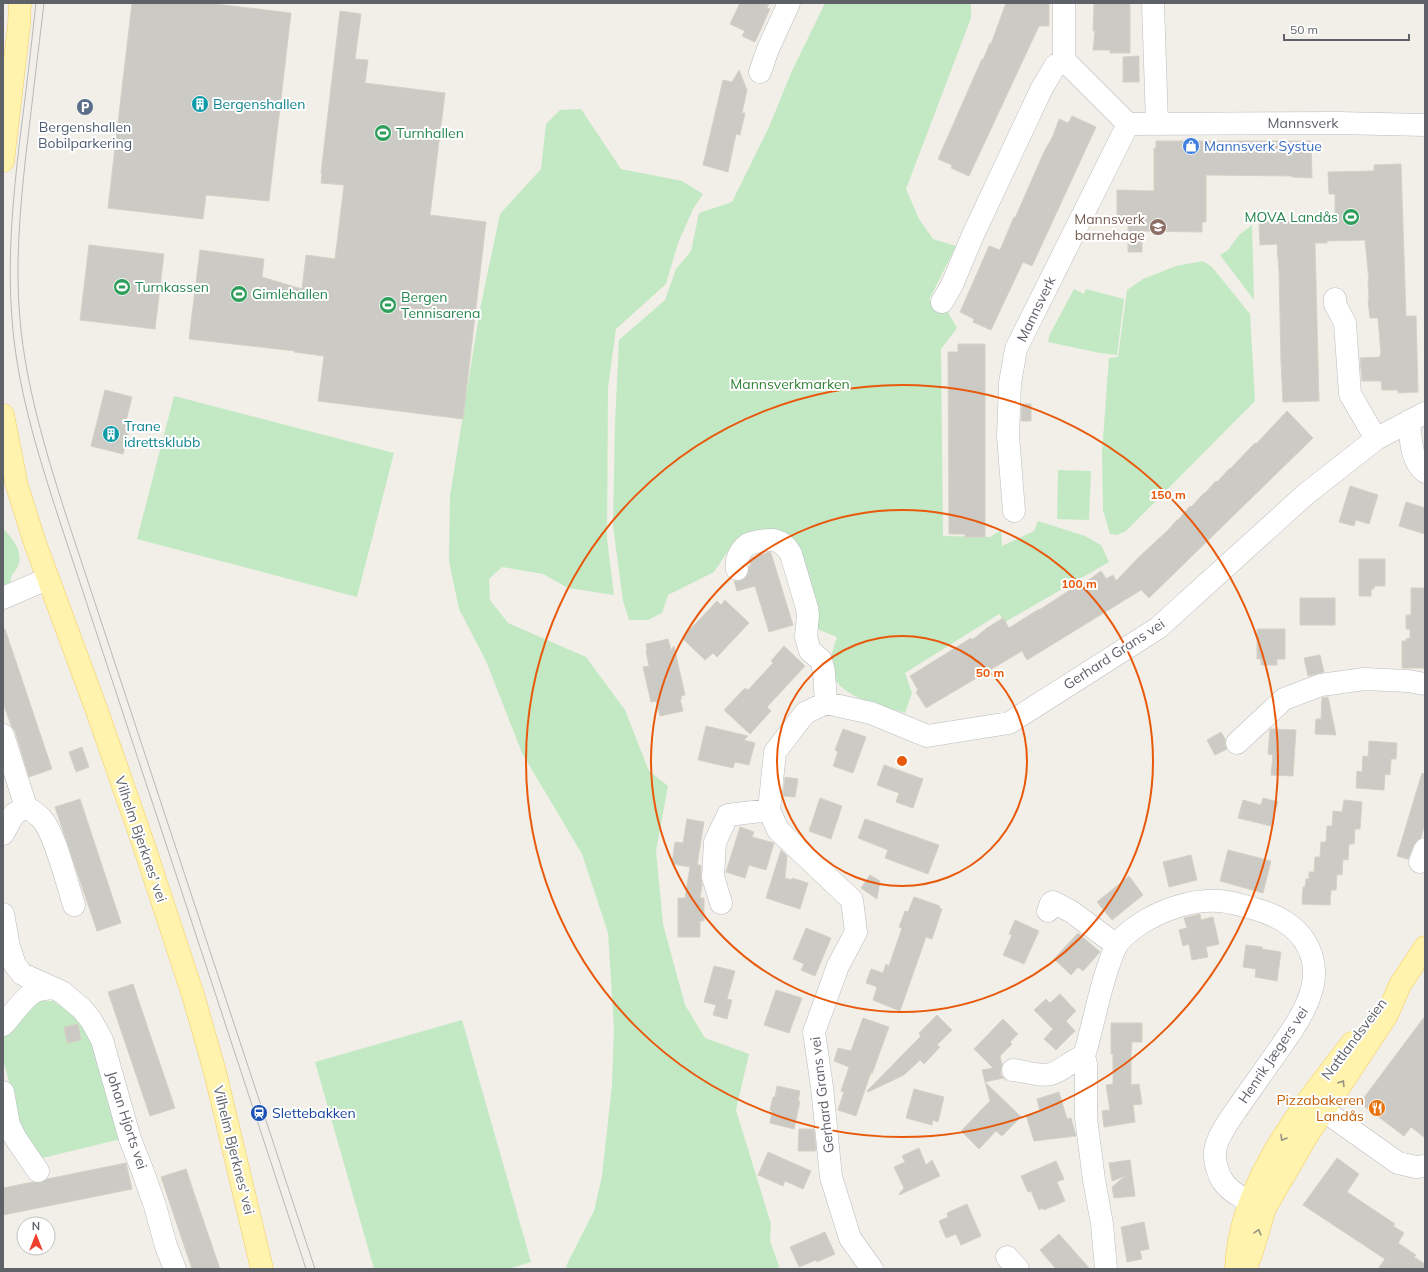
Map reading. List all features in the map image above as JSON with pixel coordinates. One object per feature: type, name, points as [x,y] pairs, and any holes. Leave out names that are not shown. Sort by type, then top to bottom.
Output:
[{"type":"main road","points":[[4,151],[19,25],[20,3]]},
{"type":"main road","name":"Vilhelm Bjerknes' vei","points":[[3,415],[18,486],[47,578],[97,711],[142,840],[193,995],[215,1072],[262,1269]]},
{"type":"main road","name":"Nattlandsveien","points":[[1245,1269],[1251,1255],[1260,1177],[1290,1126],[1316,1106],[1390,992],[1400,985],[1425,947]]},
{"type":"main road","name":"Nattlandsveien","points":[[1236,1269],[1241,1228],[1257,1205]]},
{"type":"street","points":[[760,72],[768,49],[789,3]]},
{"type":"street","points":[[1064,3],[1064,60],[1128,124]]},
{"type":"street","points":[[1153,3],[1157,124]]},
{"type":"street","points":[[942,302],[952,285],[972,237],[1044,84],[1055,66],[1064,60]]},
{"type":"street","name":"Mannsverk","points":[[1014,511],[1008,436],[1010,383],[1016,349],[1128,124],[1338,123],[1425,125]]},
{"type":"street","points":[[1335,299],[1335,304],[1345,323],[1350,394],[1376,439]]},
{"type":"street","points":[[1417,417],[1413,455],[1425,472]]},
{"type":"street","name":"Gerhard Grans vei","points":[[826,703],[871,713],[927,736],[1009,723],[1158,628],[1306,494],[1376,439],[1417,417]]},
{"type":"street","points":[[721,903],[713,877],[715,842],[728,815],[769,810],[776,752],[804,713],[826,703],[824,672],[821,660],[810,651],[806,637],[808,615],[807,608],[791,554],[787,547],[781,542],[770,539],[748,544],[737,557],[737,569]]},
{"type":"street","points":[[3,598],[47,578]]},
{"type":"street","points":[[1237,743],[1284,699],[1321,685],[1364,679],[1408,680],[1425,684]]},
{"type":"street","points":[[3,735],[26,807],[41,818],[47,826],[74,905]]},
{"type":"street","points":[[3,834],[14,814],[26,807]]},
{"type":"street","name":"Gerhard Grans vei","points":[[769,810],[778,830],[852,900],[856,932],[838,966],[814,1032],[822,1087],[831,1177],[850,1238],[872,1269]]},
{"type":"street","name":"Henrik Jægers vei","points":[[1106,1269],[1102,1224],[1094,1180],[1086,1118],[1086,1064],[1084,1056],[1101,987],[1117,944],[1123,936],[1158,913],[1189,904],[1219,901],[1239,904],[1277,917],[1299,933],[1305,941],[1314,963],[1312,991],[1306,1007],[1223,1129],[1215,1150],[1218,1173],[1223,1182],[1230,1190],[1257,1205]]},
{"type":"street","points":[[1048,911],[1051,903],[1053,902],[1072,912],[1117,944]]},
{"type":"street","name":"Johan Hjorts vei","points":[[3,914],[9,947],[15,965],[22,974],[62,992],[82,1009],[91,1020],[102,1040],[130,1139],[155,1206],[166,1246],[175,1269]]},
{"type":"street","points":[[3,1025],[34,992],[53,988]]},
{"type":"street","points":[[1013,1070],[1042,1075],[1052,1074],[1076,1058],[1084,1056]]},
{"type":"street","points":[[3,1092],[9,1125],[16,1139],[38,1171]]},
{"type":"street","points":[[1316,1106],[1398,1163],[1416,1167],[1425,1166]]},
{"type":"green space","name":"Mannsverkmarken","points":[[825,3],[971,3],[971,18],[906,189],[919,219],[933,239],[956,246],[929,300],[945,307],[957,328],[941,349],[943,536],[990,537],[1001,530],[1002,546],[1034,531],[1038,521],[1085,536],[1101,545],[1109,562],[1005,622],[999,614],[905,673],[912,693],[905,713],[860,699],[841,686],[834,678],[830,664],[837,637],[812,627],[789,541],[732,545],[714,572],[668,595],[662,613],[648,620],[629,620],[623,601],[613,526],[615,424],[619,340],[665,300],[676,269],[691,251],[699,213],[732,202],[769,127],[791,73]]},
{"type":"green space","points":[[581,109],[621,169],[682,181],[703,194],[693,209],[678,243],[666,284],[616,329],[608,388],[607,539],[614,595],[568,588],[543,574],[502,567],[489,579],[490,600],[508,623],[586,657],[625,710],[649,771],[668,786],[656,851],[663,924],[685,1005],[705,1038],[749,1054],[736,1110],[771,1224],[770,1241],[780,1269],[566,1269],[567,1264],[594,1211],[602,1176],[612,1085],[614,1027],[608,933],[582,854],[522,753],[486,661],[459,609],[449,561],[450,496],[480,309],[500,214],[541,169],[546,124],[560,110]]},
{"type":"green space","points":[[1252,225],[1254,300],[1220,255],[1228,250],[1239,235]]},
{"type":"green space","points":[[1203,261],[1212,267],[1250,314],[1255,401],[1126,531],[1117,535],[1110,534],[1103,510],[1102,452],[1109,358],[1118,357],[1127,290],[1143,279],[1176,266]]},
{"type":"green space","points":[[1074,289],[1084,294],[1086,289],[1124,299],[1117,355],[1048,342],[1050,334]]},
{"type":"green space","points":[[174,396],[394,453],[357,597],[137,539]]},
{"type":"green space","points":[[1058,470],[1091,471],[1089,520],[1057,519]]},
{"type":"green space","points":[[3,528],[17,546],[20,557],[11,582],[3,586]]},
{"type":"green space","points":[[36,1001],[53,1001],[83,1021],[125,1138],[30,1161],[3,1059],[3,1035]]},
{"type":"green space","points":[[462,1020],[531,1262],[508,1269],[374,1269],[315,1062]]},
{"type":"building","name":"Bergenshallen","points":[[132,3],[207,3],[291,13],[269,201],[206,195],[203,219],[108,208]]},
{"type":"building","points":[[740,3],[769,3],[767,8],[770,9],[755,42],[742,36],[745,31],[730,24]]},
{"type":"building","points":[[1006,3],[1049,3],[1049,26],[1039,26],[969,176],[951,168],[952,165],[938,159],[982,59],[983,60],[990,43],[991,44]]},
{"type":"building","points":[[1094,3],[1130,3],[1130,53],[1110,53],[1110,50],[1093,50],[1095,31],[1093,31]]},
{"type":"building","points":[[340,11],[361,14],[355,59],[368,60],[365,83],[445,93],[430,215],[486,222],[463,419],[318,401],[324,356],[294,352],[295,351],[189,339],[200,250],[264,259],[262,277],[302,289],[306,255],[335,259],[344,185],[321,183],[321,173]]},
{"type":"building","points":[[1139,56],[1139,82],[1123,82],[1123,57]]},
{"type":"building","points":[[739,70],[747,90],[742,113],[745,113],[740,135],[736,134],[728,172],[703,165],[723,80],[732,82]]},
{"type":"building","points":[[1072,116],[1096,127],[1032,266],[1023,262],[991,330],[973,322],[974,319],[960,312],[989,246],[1000,250],[1044,152],[1053,136],[1059,119],[1068,123]]},
{"type":"building","points":[[1156,141],[1311,141],[1312,178],[1292,176],[1206,175],[1206,222],[1202,222],[1202,232],[1142,231],[1142,252],[1128,252],[1128,217],[1117,217],[1117,190],[1154,191],[1154,148],[1156,148]]},
{"type":"building","points":[[1401,164],[1406,316],[1416,316],[1418,392],[1398,393],[1398,390],[1382,390],[1381,381],[1362,381],[1360,358],[1380,357],[1381,354],[1378,318],[1370,318],[1368,300],[1369,281],[1365,240],[1327,241],[1327,243],[1315,243],[1319,401],[1283,402],[1277,244],[1260,245],[1259,222],[1335,220],[1335,194],[1329,194],[1328,172],[1374,171],[1374,165]]},
{"type":"building","name":"Turnkassen","points":[[89,245],[164,254],[155,329],[80,320]]},
{"type":"building","points":[[958,344],[985,344],[985,537],[965,537],[965,534],[949,534],[948,352],[958,352]]},
{"type":"building","name":"Trane idrettsklubb","points":[[105,390],[132,397],[126,421],[131,422],[123,454],[91,446]]},
{"type":"building","points":[[1022,404],[1031,404],[1031,421],[1021,421]]},
{"type":"building","points":[[1287,411],[1313,438],[1149,598],[1141,590],[1027,660],[1022,651],[926,708],[916,692],[918,690],[910,676],[971,638],[972,640],[1003,618],[1009,628],[1070,590],[1086,582],[1101,571],[1106,579],[1113,575],[1116,581],[1178,520],[1190,506],[1191,507],[1216,481],[1217,482],[1255,443],[1256,444]]},
{"type":"building","points":[[1350,486],[1378,495],[1369,524],[1356,520],[1354,526],[1339,522]]},
{"type":"building","points":[[1406,502],[1425,508],[1425,534],[1399,526]]},
{"type":"building","points":[[769,552],[771,553],[793,625],[769,632],[755,586],[737,591],[734,581],[744,579],[748,574],[752,558]]},
{"type":"building","points":[[1359,559],[1385,559],[1385,586],[1374,586],[1374,589],[1371,589],[1371,596],[1359,596]]},
{"type":"building","points":[[1411,588],[1425,588],[1425,668],[1402,668],[1402,641],[1406,641],[1406,639],[1410,638],[1410,629],[1406,629],[1406,615],[1411,615]]},
{"type":"building","points":[[1300,598],[1335,598],[1335,625],[1300,625]]},
{"type":"building","points":[[725,600],[749,623],[717,657],[713,653],[705,660],[682,638],[717,601],[721,605]]},
{"type":"building","points":[[3,629],[5,629],[52,769],[29,777],[15,731],[11,725],[3,703]]},
{"type":"building","points":[[1257,629],[1285,629],[1285,659],[1277,659],[1277,665],[1261,665],[1261,659],[1257,659]]},
{"type":"building","points":[[668,639],[671,650],[674,646],[685,695],[681,696],[682,699],[680,699],[683,711],[660,716],[656,701],[651,702],[643,667],[649,666],[646,644]]},
{"type":"building","points":[[784,646],[805,666],[767,707],[771,711],[750,734],[724,710],[745,688],[748,690],[773,663],[771,661]]},
{"type":"building","points":[[1320,655],[1324,672],[1308,676],[1304,658]]},
{"type":"building","points":[[1328,697],[1336,735],[1315,734],[1316,719],[1321,719],[1322,698]]},
{"type":"building","points":[[706,726],[748,736],[744,740],[755,743],[749,765],[735,762],[733,768],[698,760]]},
{"type":"building","points":[[843,729],[866,737],[853,773],[833,766],[838,752],[835,750]]},
{"type":"building","points":[[1270,729],[1296,730],[1293,776],[1271,775],[1273,755],[1268,754]]},
{"type":"building","points":[[1221,732],[1225,739],[1227,749],[1215,755],[1207,740]]},
{"type":"building","points":[[1369,741],[1397,743],[1396,759],[1391,759],[1390,775],[1385,774],[1384,790],[1356,788],[1357,771],[1362,772],[1363,756],[1368,757]]},
{"type":"building","points":[[82,747],[89,767],[76,772],[69,752]]},
{"type":"building","points":[[884,765],[923,779],[913,808],[896,802],[899,793],[877,785]]},
{"type":"building","points":[[1422,773],[1425,774],[1425,823],[1421,838],[1414,844],[1408,859],[1397,856]]},
{"type":"building","points":[[785,777],[798,779],[795,797],[783,796]]},
{"type":"building","points":[[820,798],[842,806],[831,839],[809,831]]},
{"type":"building","points":[[1263,798],[1278,802],[1271,826],[1238,818],[1243,800],[1261,805]]},
{"type":"building","points":[[80,799],[121,923],[97,931],[55,807]]},
{"type":"building","points":[[1344,800],[1362,802],[1360,829],[1355,829],[1354,844],[1349,844],[1348,860],[1343,859],[1342,875],[1337,874],[1336,890],[1331,890],[1330,905],[1302,904],[1303,887],[1305,887],[1306,879],[1309,879],[1309,872],[1314,872],[1315,857],[1320,857],[1321,842],[1326,842],[1327,826],[1332,826],[1333,811],[1342,812]]},
{"type":"building","points":[[687,819],[704,822],[697,865],[701,865],[702,885],[700,898],[704,898],[704,921],[700,921],[700,937],[678,937],[678,898],[685,898],[690,867],[672,864],[675,842],[683,843]]},
{"type":"building","points":[[865,819],[939,845],[928,874],[885,858],[888,850],[858,838]]},
{"type":"building","points":[[740,827],[754,832],[752,837],[774,843],[766,870],[749,865],[745,878],[726,872]]},
{"type":"building","points":[[781,850],[787,856],[785,878],[792,880],[792,878],[808,883],[800,909],[766,898]]},
{"type":"building","points":[[1228,850],[1271,861],[1263,893],[1220,881]]},
{"type":"building","points":[[1191,855],[1197,880],[1169,887],[1163,862]]},
{"type":"building","points":[[870,875],[880,881],[877,899],[861,888]]},
{"type":"building","points":[[1129,876],[1143,895],[1112,920],[1097,902]]},
{"type":"building","points":[[914,897],[940,906],[939,908],[942,909],[932,939],[926,937],[900,1011],[873,1000],[877,987],[866,983],[871,969],[883,973],[886,964],[889,966],[902,928],[899,927],[905,911],[908,912]]},
{"type":"building","points":[[1200,914],[1201,920],[1213,917],[1219,944],[1206,947],[1208,957],[1192,960],[1189,944],[1183,946],[1179,930],[1187,928],[1184,918]]},
{"type":"building","points":[[1015,920],[1039,931],[1024,964],[1003,955],[1012,935],[1009,934]]},
{"type":"building","points":[[806,928],[831,938],[815,976],[801,970],[804,964],[793,959]]},
{"type":"building","points":[[1078,933],[1100,952],[1083,971],[1078,967],[1071,975],[1054,959]]},
{"type":"building","points":[[1246,945],[1281,952],[1277,981],[1255,977],[1256,969],[1243,967]]},
{"type":"building","points":[[714,966],[735,971],[727,999],[732,1000],[727,1019],[713,1015],[716,1005],[704,1002]]},
{"type":"building","points":[[133,984],[175,1108],[150,1116],[108,992]]},
{"type":"building","points":[[776,990],[802,998],[789,1033],[764,1025]]},
{"type":"building","points":[[1060,994],[1076,1011],[1066,1021],[1075,1031],[1056,1050],[1044,1039],[1053,1029],[1034,1010],[1046,999],[1050,1003]]},
{"type":"building","points":[[937,1015],[952,1030],[937,1045],[940,1047],[924,1064],[920,1060],[904,1075],[868,1092],[867,1091],[921,1036],[919,1033]]},
{"type":"building","points":[[1425,1016],[1425,1138],[1411,1127],[1404,1136],[1360,1103]]},
{"type":"building","points":[[863,1018],[889,1027],[872,1074],[871,1072],[856,1116],[838,1110],[844,1092],[841,1091],[849,1067],[834,1061],[838,1048],[851,1051]]},
{"type":"building","points":[[1003,1019],[1018,1034],[1010,1042],[1012,1044],[1000,1056],[1002,1065],[1001,1075],[1006,1081],[1003,1078],[985,1082],[982,1070],[993,1068],[974,1049]]},
{"type":"building","points":[[1111,1023],[1142,1023],[1142,1042],[1132,1042],[1131,1085],[1139,1084],[1142,1104],[1133,1105],[1135,1122],[1104,1127],[1102,1111],[1110,1110],[1106,1085],[1113,1084]]},
{"type":"building","points":[[78,1024],[81,1040],[67,1043],[64,1027]]},
{"type":"building","points":[[985,1082],[1021,1117],[1002,1136],[996,1131],[979,1149],[961,1131],[990,1101]]},
{"type":"building","points":[[777,1086],[800,1091],[798,1101],[800,1101],[794,1129],[770,1123],[772,1111],[770,1110]]},
{"type":"building","points":[[914,1089],[944,1097],[938,1122],[933,1120],[932,1125],[906,1118]]},
{"type":"building","points":[[1059,1092],[1067,1119],[1071,1118],[1076,1136],[1034,1141],[1026,1115],[1040,1111],[1037,1099]]},
{"type":"building","points":[[799,1129],[814,1129],[816,1151],[798,1151]]},
{"type":"building","points":[[919,1148],[926,1165],[932,1160],[940,1176],[899,1195],[904,1188],[894,1167],[905,1162],[902,1156]]},
{"type":"building","points":[[768,1152],[811,1171],[803,1189],[785,1181],[783,1186],[758,1175]]},
{"type":"building","points":[[1337,1158],[1359,1174],[1347,1192],[1395,1224],[1393,1226],[1404,1233],[1398,1243],[1416,1255],[1414,1257],[1425,1264],[1425,1269],[1378,1269],[1385,1259],[1303,1205]]},
{"type":"building","points":[[1130,1160],[1135,1196],[1114,1198],[1112,1187],[1125,1176],[1112,1181],[1109,1163]]},
{"type":"building","points":[[1056,1161],[1064,1179],[1057,1182],[1065,1201],[1044,1210],[1042,1208],[1039,1210],[1031,1191],[1028,1192],[1021,1176]]},
{"type":"building","points":[[126,1163],[132,1189],[3,1215],[3,1188],[33,1182],[39,1183],[47,1179]]},
{"type":"building","points":[[186,1169],[220,1269],[192,1269],[161,1177]]},
{"type":"building","points":[[967,1204],[981,1236],[961,1245],[956,1234],[946,1238],[939,1221],[948,1217],[947,1213]]},
{"type":"building","points":[[1144,1222],[1149,1249],[1140,1251],[1142,1259],[1127,1262],[1121,1227]]},
{"type":"building","points":[[825,1232],[835,1254],[817,1262],[816,1260],[799,1267],[790,1247]]},
{"type":"building","points":[[1059,1234],[1090,1269],[1056,1269],[1040,1250]]},
{"type":"tram line","points":[[36,3],[15,183],[10,251],[12,319],[18,369],[23,394],[58,516],[306,1269]]},
{"type":"tram line","points":[[44,3],[24,175],[18,258],[20,320],[27,369],[37,417],[65,512],[315,1269]]},
{"type":"place","name":"Bergenshallen","points":[[200,104]]},
{"type":"place","name":"Bergenshallen Bobilparkering","points":[[85,107]]},
{"type":"place","name":"Turnhallen","points":[[383,133]]},
{"type":"place","name":"Mannsverk Systue","points":[[1191,146]]},
{"type":"place","name":"MOVA Landås","points":[[1351,217]]},
{"type":"place","name":"Mannsverk barnehage","points":[[1158,227]]},
{"type":"place","name":"Turnkassen","points":[[122,287]]},
{"type":"place","name":"Gimlehallen","points":[[239,294]]},
{"type":"place","name":"Bergen Tennisarena","points":[[388,305]]},
{"type":"place","name":"Trane idrettsklubb","points":[[111,434]]},
{"type":"place","name":"Pizzabakeren Landås","points":[[1377,1108]]},
{"type":"place","name":"Slettebakken","points":[[259,1113]]}]
